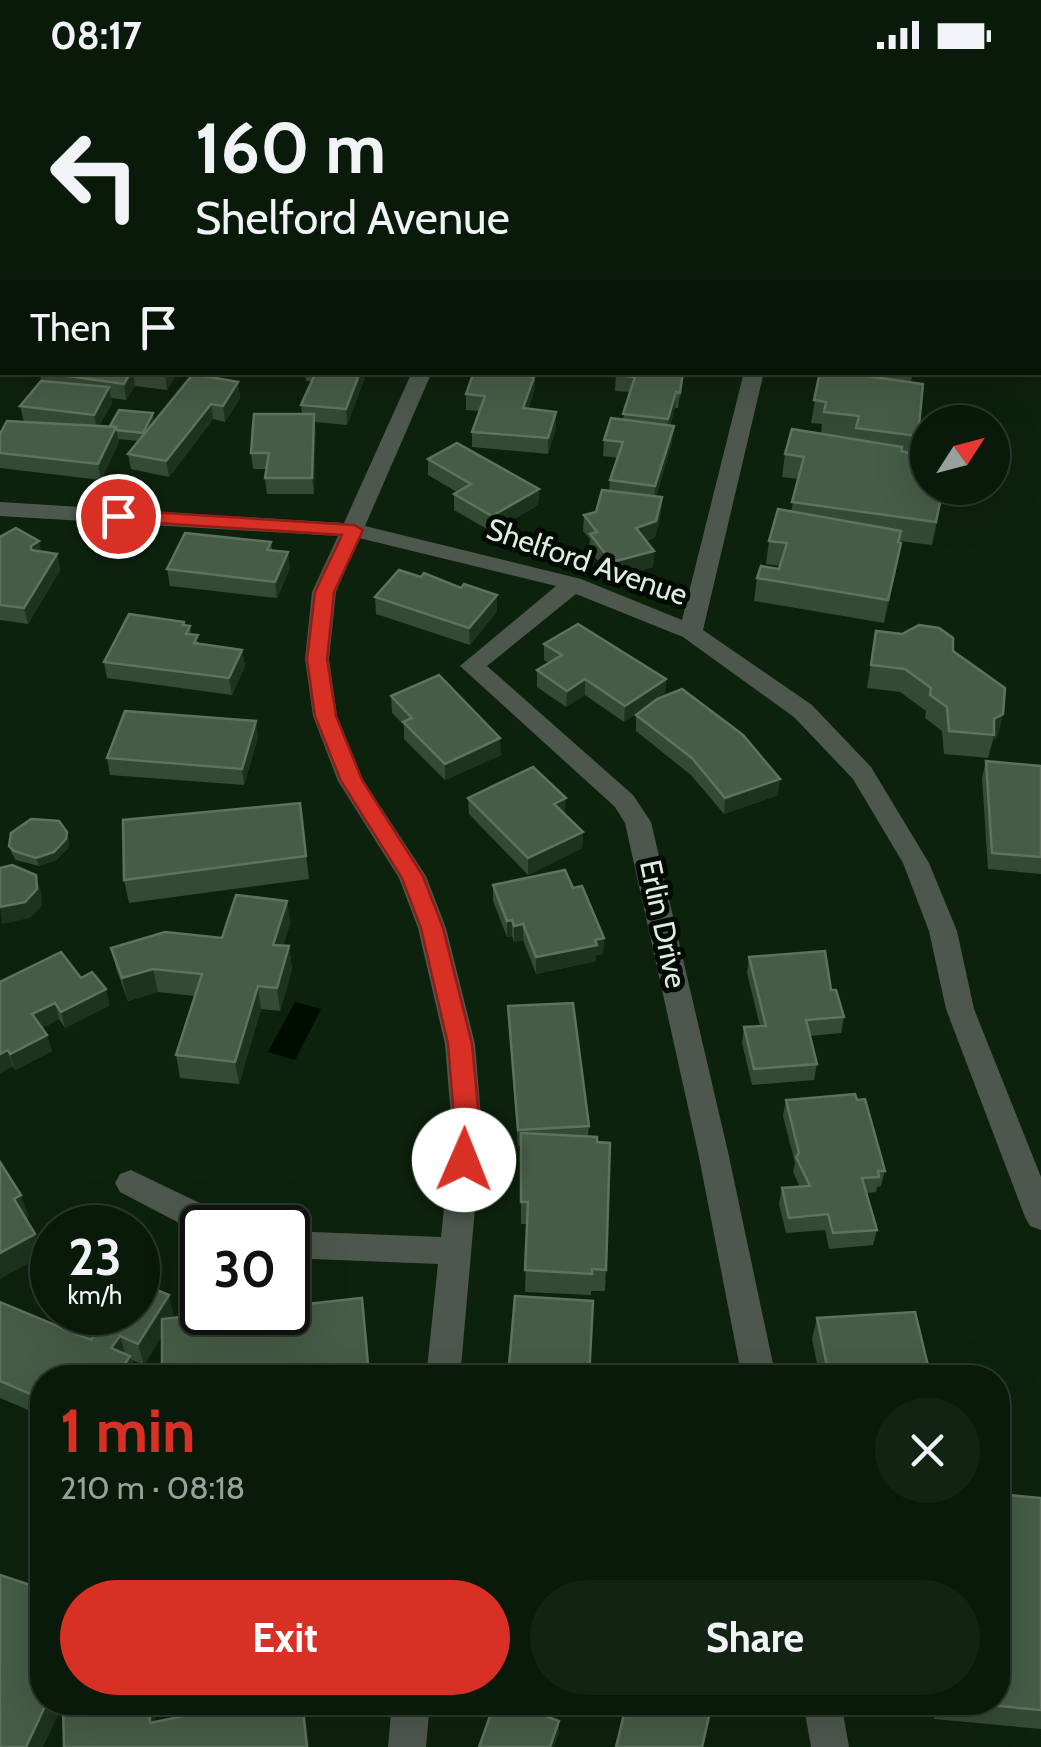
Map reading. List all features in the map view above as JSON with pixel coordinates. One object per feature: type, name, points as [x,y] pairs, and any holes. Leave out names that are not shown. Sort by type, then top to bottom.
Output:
[{"type":"street","points":[[421,375],[324,592],[317,659],[325,716],[351,781],[412,876],[448,987],[460,1044],[467,1129],[445,1365]]},
{"type":"street","points":[[691,632],[753,375]]},
{"type":"street","name":"Shelford Avenue","points":[[0,508],[354,530],[448,550],[573,584],[691,632],[803,711],[862,772],[916,862],[943,931],[960,1010],[1041,1217]]},
{"type":"street","name":"Erlin Drive","points":[[573,584],[472,666],[624,801],[638,822],[713,1152],[756,1365]]},
{"type":"street","points":[[131,1183],[180,1210]]},
{"type":"street","points":[[310,1246],[456,1251]]},
{"type":"street","points":[[407,1747],[410,1715]]},
{"type":"street","points":[[824,1715],[830,1747]]},
{"type":"shaded area","points":[[295,1002],[321,1009],[295,1060],[268,1052]]},
{"type":"building","points":[[61,375],[129,375],[124,384]]},
{"type":"building","points":[[192,375],[238,382],[223,406],[211,404],[166,461],[128,454]]},
{"type":"building","points":[[315,375],[359,375],[346,409],[301,405]]},
{"type":"building","points":[[473,375],[534,377],[523,408],[556,412],[548,438],[472,432],[485,396],[466,394]]},
{"type":"building","points":[[615,375],[683,375],[680,393],[676,392],[668,419],[623,414],[635,377]]},
{"type":"building","points":[[819,375],[858,375],[923,384],[921,405],[910,405],[910,435],[856,428],[859,416],[824,412],[826,402],[814,400]]},
{"type":"building","points":[[41,381],[109,387],[94,415],[20,406]]},
{"type":"building","points":[[119,410],[153,413],[143,433],[110,426]]},
{"type":"building","points":[[254,414],[314,414],[312,478],[265,478],[269,453],[251,453]]},
{"type":"building","points":[[611,418],[674,426],[655,486],[610,480],[623,442],[604,440]]},
{"type":"building","points":[[7,421],[116,427],[98,464],[0,453],[0,434]]},
{"type":"building","points":[[792,429],[902,447],[901,451],[909,453],[910,449],[910,505],[940,505],[936,522],[792,502],[804,457],[785,454]]},
{"type":"building","points":[[457,443],[539,489],[492,516],[454,494],[471,484],[428,459]]},
{"type":"building","points":[[602,490],[662,497],[656,521],[636,528],[654,551],[612,562],[590,534],[597,532],[584,515],[596,512]]},
{"type":"building","points":[[778,509],[901,531],[888,600],[757,578],[761,566],[779,569],[787,543],[769,541]]},
{"type":"building","points":[[16,528],[39,541],[31,550],[57,554],[24,608],[0,605],[0,537]]},
{"type":"building","points":[[185,533],[271,542],[267,550],[288,552],[275,582],[167,569]]},
{"type":"building","points":[[399,570],[421,577],[424,573],[461,588],[464,584],[497,595],[469,628],[375,597]]},
{"type":"building","points":[[129,614],[184,622],[183,625],[190,626],[186,634],[198,635],[194,643],[242,650],[229,678],[104,662]]},
{"type":"building","points":[[578,624],[666,679],[625,706],[585,679],[567,691],[537,670],[562,655],[544,644]]},
{"type":"building","points":[[919,625],[939,628],[953,638],[953,651],[1005,688],[1003,714],[994,719],[994,735],[949,731],[947,707],[930,695],[931,688],[905,669],[871,665],[876,631],[902,634]]},
{"type":"building","points":[[439,675],[500,738],[445,764],[403,722],[412,718],[391,696]]},
{"type":"building","points":[[682,689],[743,735],[780,779],[725,798],[692,758],[636,715],[657,699]]},
{"type":"building","points":[[125,711],[256,721],[242,769],[107,758]]},
{"type":"building","points":[[986,761],[1041,766],[1041,857],[992,853]]},
{"type":"building","points":[[533,767],[566,798],[554,804],[583,832],[528,858],[468,798]]},
{"type":"building","points":[[300,803],[306,856],[124,880],[123,820]]},
{"type":"building","points":[[31,819],[59,821],[67,832],[66,839],[54,852],[36,858],[14,851],[9,846],[11,833]]},
{"type":"building","points":[[12,865],[36,875],[37,889],[25,902],[0,907],[0,868]]},
{"type":"building","points":[[565,870],[573,888],[582,886],[604,938],[595,940],[597,945],[536,957],[523,924],[514,926],[512,920],[507,921],[493,885]]},
{"type":"building","points":[[236,895],[287,901],[273,945],[289,946],[277,988],[258,986],[235,1062],[176,1055],[202,974],[153,969],[122,978],[111,948],[165,932],[222,938]]},
{"type":"building","points":[[825,951],[831,990],[836,990],[844,1017],[806,1020],[817,1064],[754,1069],[744,1027],[766,1026],[749,957]]},
{"type":"building","points":[[61,952],[81,978],[92,972],[106,989],[61,1012],[55,1003],[32,1014],[47,1035],[10,1054],[8,1050],[0,1054],[0,982]]},
{"type":"building","points":[[573,1003],[589,1126],[518,1130],[508,1006]]},
{"type":"building","points":[[855,1094],[857,1100],[865,1099],[885,1171],[878,1171],[879,1177],[862,1178],[877,1230],[833,1233],[828,1214],[789,1218],[782,1188],[810,1186],[796,1157],[799,1153],[786,1100]]},
{"type":"building","points":[[521,1133],[597,1137],[597,1142],[610,1143],[606,1270],[592,1269],[592,1274],[525,1270],[528,1202],[521,1202]]},
{"type":"building","points":[[0,1162],[21,1195],[14,1199],[30,1226],[30,1237],[0,1253]]},
{"type":"building","points":[[160,1291],[169,1295],[160,1309]]},
{"type":"building","points":[[515,1296],[593,1301],[590,1365],[509,1365]]},
{"type":"building","points":[[362,1298],[368,1364],[162,1365],[162,1319],[180,1317],[180,1335],[310,1335],[310,1304]]},
{"type":"building","points":[[0,1302],[30,1315],[30,1335],[79,1335],[91,1340],[94,1335],[144,1335],[138,1344],[120,1336],[111,1348],[130,1356],[124,1365],[30,1365],[30,1394],[0,1381]]},
{"type":"building","points":[[915,1312],[928,1365],[827,1365],[817,1318]]},
{"type":"building","points":[[1010,1495],[1041,1498],[1041,1710],[1010,1707]]},
{"type":"building","points":[[0,1575],[30,1585],[30,1715],[41,1715],[26,1747],[0,1747]]},
{"type":"building","points":[[63,1715],[150,1715],[150,1723],[188,1715],[303,1715],[307,1747],[64,1747]]},
{"type":"building","points":[[490,1715],[543,1715],[559,1721],[550,1747],[479,1747]]},
{"type":"building","points":[[624,1715],[709,1715],[702,1747],[616,1747]]},
{"type":"route","points":[[118,516],[354,530],[324,592],[317,659],[325,716],[351,781],[412,876],[432,928],[460,1044],[467,1129],[464,1160]]}]
